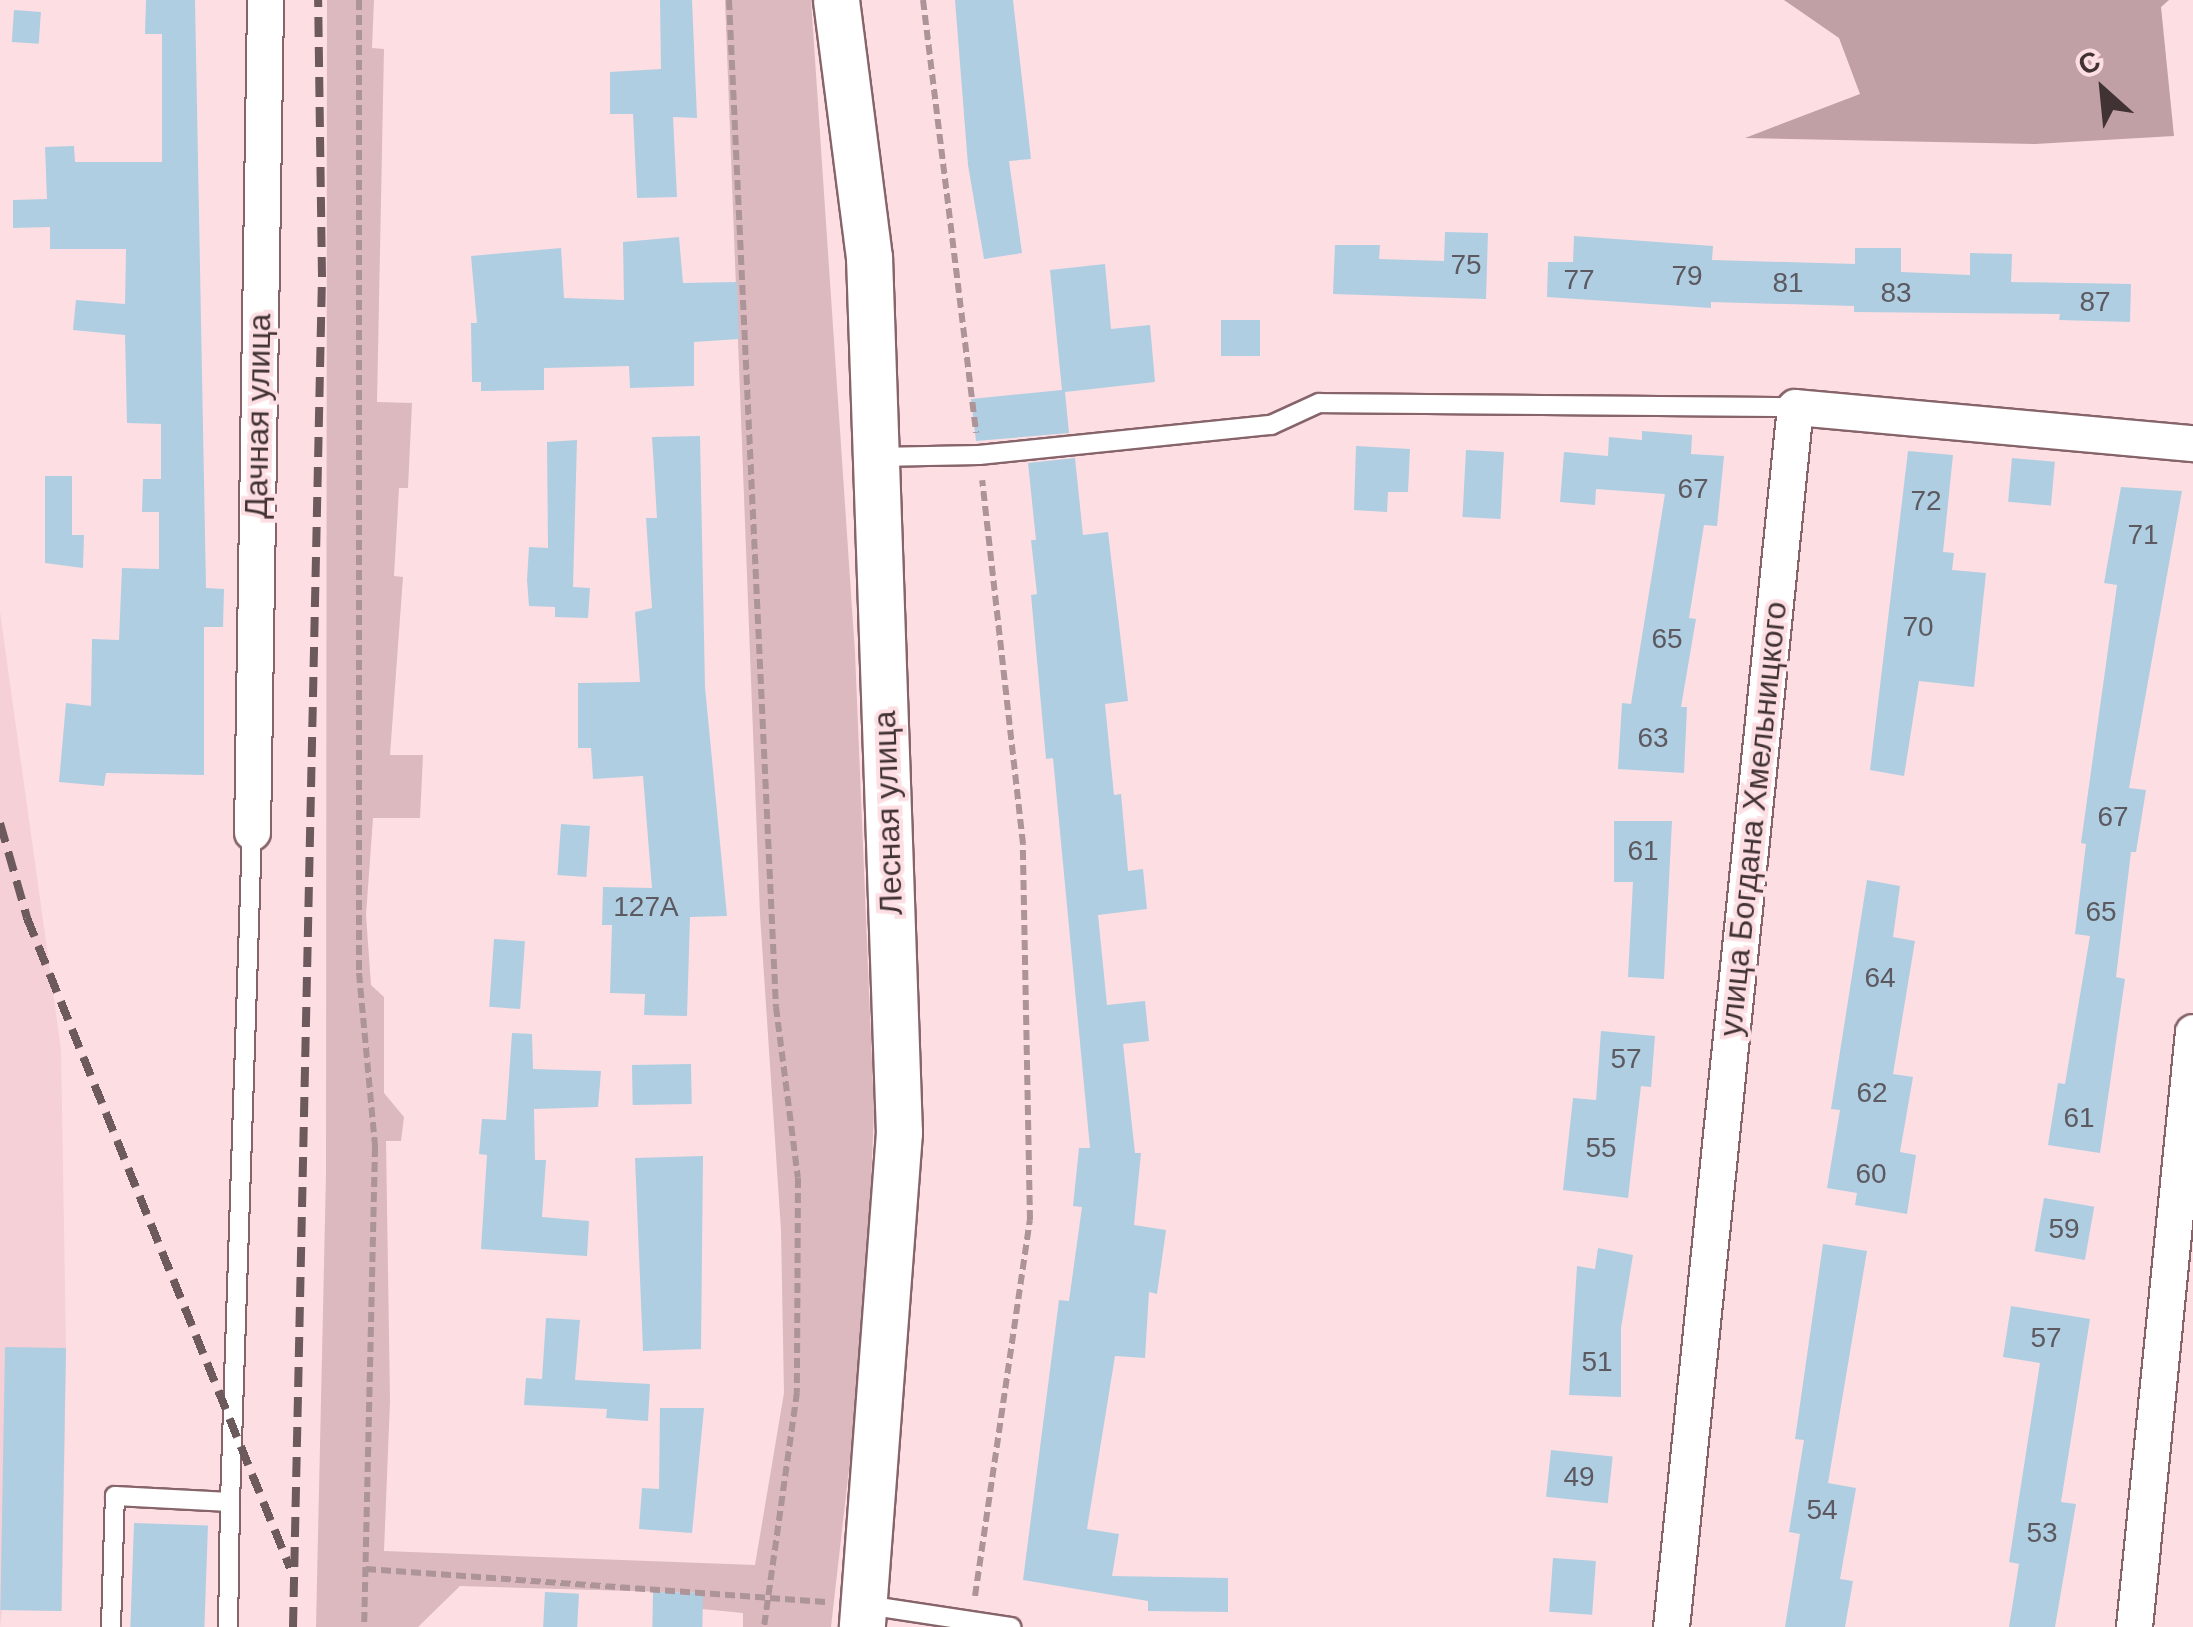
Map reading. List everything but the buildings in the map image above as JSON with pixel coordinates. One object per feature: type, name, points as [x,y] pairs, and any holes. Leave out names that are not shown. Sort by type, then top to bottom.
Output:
[{"type":"street","name":"Дачная улица","points":[[252,832],[264,0]]},
{"type":"street","name":"Лесная улица","points":[[836,0],[868,257],[899,1132],[864,1616]]},
{"type":"street","points":[[1795,408],[2193,443]]},
{"type":"street","name":"улица Богдана Хмельницкого","points":[[1671,1627],[1795,408]]},
{"type":"street","points":[[2134,1627],[2193,1032]]},
{"type":"lane","points":[[876,457],[979,456],[1271,425],[1319,403],[1795,408]]},
{"type":"lane","points":[[228,1627],[252,832]]},
{"type":"lane","points":[[112,1627],[116,1496],[230,1502]]},
{"type":"lane","points":[[864,1616],[972,1621],[1011,1627]]},
{"type":"path","points":[[359,0],[360,973],[375,1185],[364,1627]]},
{"type":"path","points":[[729,0],[776,1007],[798,1178],[797,1392],[764,1627]]},
{"type":"path","points":[[923,0],[1024,844],[1030,1220],[972,1621]]},
{"type":"path","points":[[366,1570],[766,1597],[864,1616]]},
{"type":"shaded area","points":[[327,0],[374,0],[372,48],[384,49],[377,402],[412,403],[408,488],[399,488],[394,576],[403,577],[390,755],[423,755],[420,818],[373,818],[366,915],[371,985],[384,997],[384,1093],[404,1117],[401,1141],[386,1141],[390,1401],[384,1551],[755,1565],[784,1393],[781,1230],[760,915],[725,0],[811,0],[855,653],[874,1111],[865,1328],[831,1627],[743,1627],[743,1613],[702,1609],[702,1593],[460,1586],[418,1627],[316,1627],[326,1174]]},
{"type":"shaded area","points":[[1784,0],[2169,0],[2161,7],[2174,136],[2035,144],[1745,138],[1860,94],[1839,38]]},
{"type":"shaded area","points":[[0,612],[61,1049],[66,1348],[62,1611],[2,1610],[0,1627]]},
{"type":"railway","points":[[293,1627],[322,277],[318,0]]},
{"type":"railway","points":[[0,823],[27,918],[290,1568]]}]
